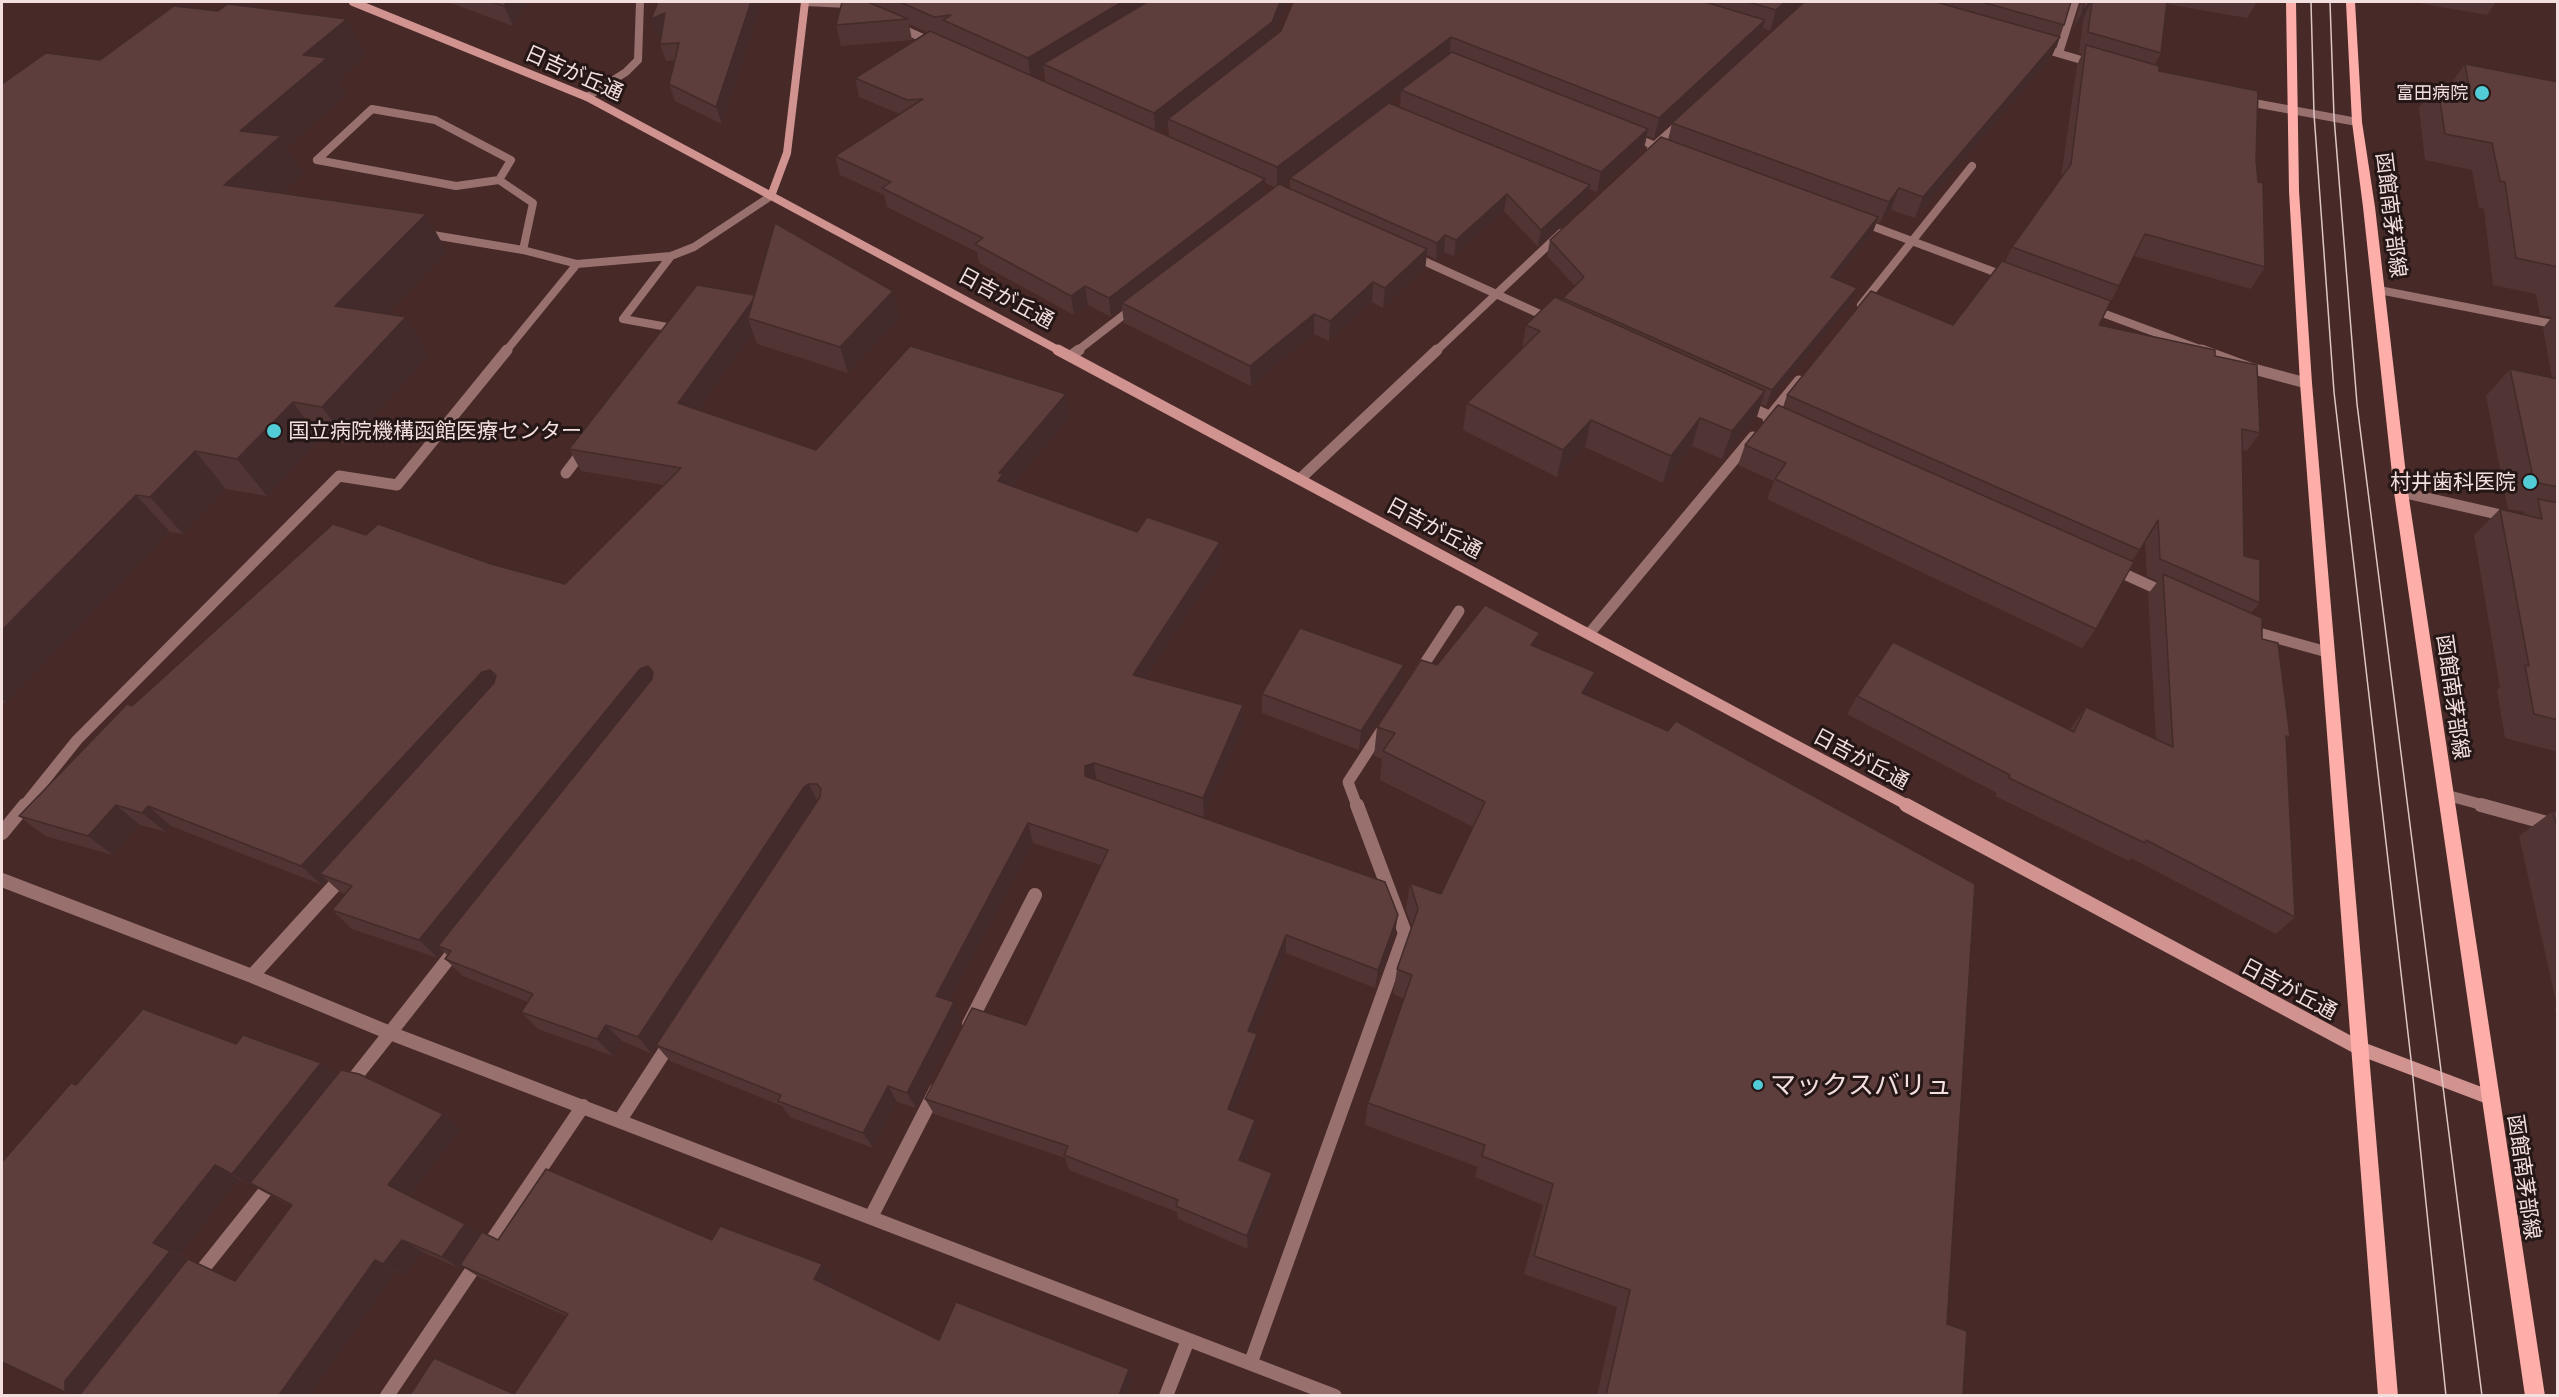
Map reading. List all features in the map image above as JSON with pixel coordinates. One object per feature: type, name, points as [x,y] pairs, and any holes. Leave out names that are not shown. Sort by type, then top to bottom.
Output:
[{"type":"main road","points":[[2291,2],[2291,110],[2306,383],[2388,1395]]},
{"type":"main road","name":"函館南茅部線","points":[[2350,2],[2357,122],[2379,290],[2401,492],[2535,1395]]},
{"type":"street","name":"日吉が丘通","points":[[353,2],[587,97],[1072,355],[2359,1048],[2491,1098]]},
{"type":"street","points":[[587,97],[626,72],[638,60],[640,2]]},
{"type":"street","points":[[407,231],[524,250],[578,264],[671,256],[694,247],[771,196],[787,153],[805,2],[848,4],[868,13]]},
{"type":"street","points":[[2059,54],[2075,2]]},
{"type":"street","points":[[889,22],[939,45]]},
{"type":"street","points":[[2026,44],[2102,66]]},
{"type":"street","points":[[2234,99],[2357,122]]},
{"type":"street","points":[[500,180],[512,160],[435,120],[372,109],[317,160],[456,186],[500,180],[533,203],[524,250]]},
{"type":"street","points":[[1646,153],[1688,115]]},
{"type":"street","points":[[1622,133],[1677,154]]},
{"type":"street","points":[[1853,315],[1972,166]]},
{"type":"street","points":[[1846,216],[2022,282]]},
{"type":"street","points":[[1301,478],[1572,222]]},
{"type":"street","points":[[1398,250],[1562,324]]},
{"type":"street","points":[[666,338],[673,328],[623,319],[671,256]]},
{"type":"street","points":[[2,833],[77,741],[339,476],[397,485],[578,264]]},
{"type":"street","points":[[2379,290],[2558,325]]},
{"type":"street","points":[[1072,355],[1147,297]]},
{"type":"street","points":[[2076,303],[2250,369],[2306,383]]},
{"type":"street","points":[[1589,634],[1808,370]]},
{"type":"street","points":[[1737,402],[1792,426]]},
{"type":"street","points":[[566,473],[595,435]]},
{"type":"street","points":[[2401,492],[2524,520]]},
{"type":"street","points":[[2096,562],[2173,596]]},
{"type":"street","points":[[1409,687],[1459,611]]},
{"type":"street","points":[[2238,625],[2327,652]]},
{"type":"street","points":[[1251,1362],[1405,933],[1348,782],[1391,715]]},
{"type":"street","points":[[2446,795],[2558,826]]},
{"type":"street","points":[[252,976],[354,863]]},
{"type":"street","points":[[2,880],[252,976],[390,1033],[1335,1395]]},
{"type":"street","points":[[1367,880],[1389,888]]},
{"type":"street","points":[[961,1040],[1035,895]]},
{"type":"street","points":[[339,1098],[464,939]]},
{"type":"street","points":[[620,1120],[679,1030]]},
{"type":"street","points":[[871,1218],[945,1072]]},
{"type":"street","points":[[387,1395],[583,1106]]},
{"type":"street","points":[[184,1293],[287,1163]]},
{"type":"street","points":[[1166,1395],[1188,1340]]},
{"type":"building","points":[[492,2],[507,2],[504,6]]},
{"type":"building","points":[[658,2],[751,2],[716,107],[669,84],[679,43],[660,44],[665,13],[651,19]]},
{"type":"building","points":[[842,2],[868,2],[908,19],[836,25]]},
{"type":"building","points":[[900,2],[1122,2],[1028,58],[943,20],[951,15],[934,17]]},
{"type":"building","points":[[1147,2],[1280,2],[1272,22],[1154,113],[1043,64]]},
{"type":"building","points":[[1293,2],[1705,2],[1765,20],[1659,118],[1451,37],[1277,167],[1168,119],[1281,31]]},
{"type":"building","points":[[1748,2],[1785,2],[1776,10]]},
{"type":"building","points":[[1804,2],[1936,2],[2060,37],[1923,197],[1899,188],[1889,202],[1672,123]]},
{"type":"building","points":[[1982,2],[2071,2],[2064,25]]},
{"type":"building","points":[[2085,2],[2090,2],[2082,12]]},
{"type":"building","points":[[2092,2],[2167,2],[2161,53],[2088,32]]},
{"type":"building","points":[[228,4],[347,19],[303,55],[327,58],[240,131],[281,136],[224,185],[426,214],[335,306],[406,317],[322,407],[293,402],[237,459],[195,451],[150,497],[136,495],[2,630],[2,84],[46,53],[100,60],[174,6],[218,11]]},
{"type":"building","points":[[930,31],[1265,179],[1109,298],[1085,286],[1071,296],[975,244],[983,238],[882,188],[891,182],[835,156],[923,99],[907,100],[855,78]]},
{"type":"building","points":[[2086,45],[2159,66],[2159,71],[2258,91],[2256,160],[2258,182],[2263,183],[2265,267],[2145,234],[2119,286],[2012,247],[2071,164]]},
{"type":"building","points":[[1452,52],[1648,129],[1601,172],[1401,90]]},
{"type":"building","points":[[2465,64],[2558,82],[2558,267],[2516,258],[2505,182],[2500,181],[2492,143],[2445,134],[2437,81],[2469,87]]},
{"type":"building","points":[[1389,103],[1590,185],[1541,230],[1507,194],[1456,240],[1445,235],[1437,243],[1290,178]]},
{"type":"building","points":[[1661,137],[1878,217],[1831,277],[1857,288],[1772,390],[1563,298],[1584,277],[1550,240]]},
{"type":"building","points":[[1279,184],[1427,249],[1385,288],[1373,282],[1330,321],[1314,314],[1250,366],[1122,303]]},
{"type":"building","points":[[775,223],[893,291],[840,347],[748,318]]},
{"type":"building","points":[[2002,261],[2111,301],[2099,325],[2215,350],[2215,356],[2257,365],[2260,433],[2242,429],[2244,556],[2260,560],[2260,603],[2160,559],[2158,520],[2140,550],[1787,395],[1871,291],[1953,325]]},
{"type":"building","points":[[697,285],[754,295],[753,300],[678,403],[816,450],[910,346],[1066,394],[999,473],[1003,474],[998,481],[1137,532],[1147,517],[1220,542],[1133,675],[1243,705],[1203,798],[1094,763],[1085,766],[1085,776],[1385,882],[1398,915],[1378,970],[1286,935],[1248,1031],[1257,1034],[1228,1109],[1255,1120],[1239,1160],[1272,1173],[1247,1236],[1176,1206],[1178,1200],[1064,1155],[1068,1146],[925,1099],[972,1008],[1026,1025],[1108,850],[1028,823],[936,996],[954,1002],[907,1093],[888,1086],[863,1133],[778,1101],[781,1095],[656,1045],[820,797],[821,789],[817,784],[804,787],[638,1037],[606,1025],[597,1039],[521,1012],[533,994],[445,959],[451,951],[438,946],[652,679],[653,672],[648,666],[640,669],[419,940],[332,910],[352,886],[320,874],[494,683],[496,675],[490,670],[482,672],[301,866],[148,806],[142,813],[116,805],[88,836],[19,816],[127,704],[132,706],[333,524],[366,535],[378,524],[491,564],[565,584],[681,468],[569,449]]},
{"type":"building","points":[[1555,297],[1765,391],[1732,431],[1700,418],[1671,456],[1591,420],[1563,450],[1467,403],[1540,331],[1526,325]]},
{"type":"building","points":[[2510,369],[2558,379],[2558,487],[2534,482]]},
{"type":"building","points":[[1778,405],[2134,562],[2096,629],[1775,479],[1786,463],[1745,445]]},
{"type":"building","points":[[2538,499],[2558,503],[2558,720],[2534,714],[2525,665],[2529,666],[2500,509],[2542,519]]},
{"type":"building","points":[[2163,574],[2262,618],[2262,639],[2278,643],[2290,737],[2286,736],[2295,917],[2146,840],[2145,843],[2009,778],[2010,775],[1857,696],[1893,642],[2074,732],[2086,707],[2173,747]]},
{"type":"building","points":[[1485,605],[1540,633],[1531,645],[1595,672],[1582,693],[1668,731],[1676,721],[1975,884],[1947,1324],[1967,1331],[1963,1395],[1606,1395],[1630,1290],[1534,1256],[1553,1184],[1482,1156],[1485,1145],[1368,1103],[1412,975],[1397,969],[1418,909],[1410,883],[1441,894],[1485,802],[1383,751],[1395,733],[1377,727],[1421,660],[1437,665]]},
{"type":"building","points":[[1300,628],[1404,665],[1361,731],[1262,694]]},
{"type":"building","points":[[2553,811],[2558,812],[2558,831]]},
{"type":"building","points":[[143,1009],[236,1044],[243,1035],[321,1063],[232,1174],[215,1165],[153,1243],[170,1251],[65,1381],[65,1392],[2,1362],[2,1162],[71,1083],[76,1085]]},
{"type":"building","points":[[341,1070],[359,1074],[443,1114],[388,1185],[465,1224],[442,1257],[402,1240],[383,1264],[375,1260],[279,1395],[75,1395],[81,1393],[188,1259],[235,1281],[292,1205],[250,1183]]},
{"type":"building","points":[[546,1169],[712,1240],[720,1226],[822,1264],[814,1279],[939,1340],[956,1302],[1129,1369],[1119,1395],[410,1395],[434,1358],[514,1394],[568,1314],[460,1265],[482,1232],[498,1240]]},
{"type":"tram line","points":[[2311,2],[2314,114],[2334,392],[2412,1068],[2446,1396]]},
{"type":"tram line","points":[[2330,2],[2334,117],[2357,404],[2482,1396]]},
{"type":"place","name":"富田病院","points":[[2482,93]]},
{"type":"place","name":"国立病院機構函館医療センター","points":[[274,431]]},
{"type":"place","name":"村井歯科医院","points":[[2530,482]]},
{"type":"place","name":"マックスバリュ","points":[[1758,1085]]}]
